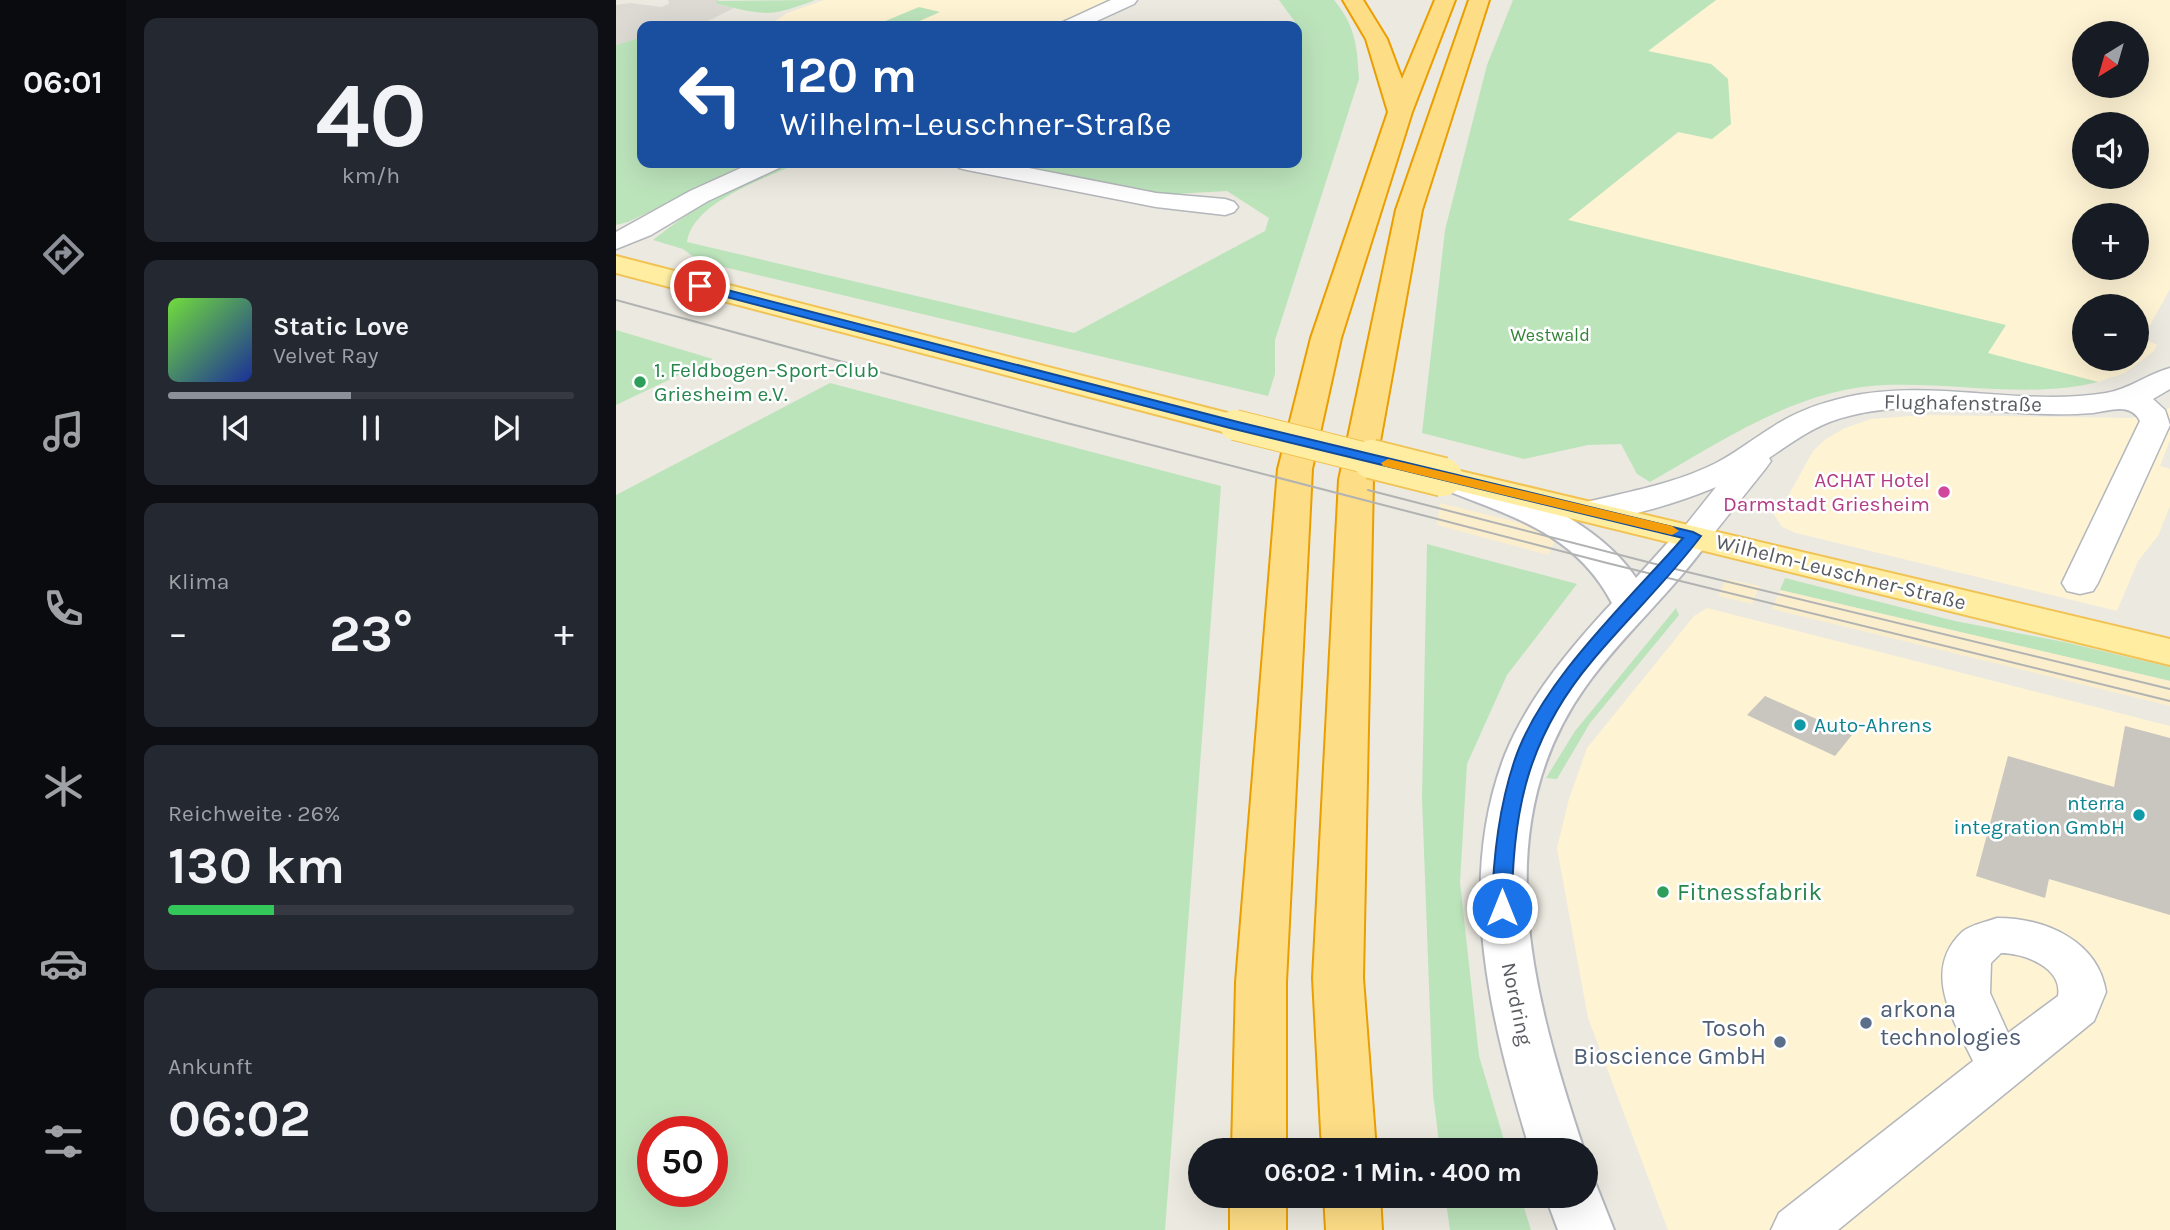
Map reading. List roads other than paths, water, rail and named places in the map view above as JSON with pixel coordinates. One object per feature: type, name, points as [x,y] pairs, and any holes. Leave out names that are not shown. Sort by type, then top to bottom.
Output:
[{"type":"highway","points":[[1353,0],[1367,17],[1382,52],[1400,112]]},
{"type":"highway","points":[[1259,1138],[1261,982],[1295,469],[1326,338],[1400,112],[1445,0]]},
{"type":"highway","points":[[1348,1138],[1338,978],[1356,480],[1409,210],[1479,0]]},
{"type":"highway","points":[[1258,1208],[1258,1230]]},
{"type":"highway","points":[[1353,1208],[1354,1230]]},
{"type":"main road","name":"Wilhelm-Leuschner-Straße","points":[[616,264],[1443,477],[2170,652]]},
{"type":"main road","points":[[1443,477],[1542,519],[1592,548],[1607,563],[1633,606]]},
{"type":"main road","name":"Nordring","points":[[1553,1138],[1518,1019],[1503,926],[1503,854],[1508,818],[1523,760],[1555,699],[1585,659],[1693,536]]},
{"type":"main road","points":[[1578,1208],[1586,1230]]},
{"type":"street","points":[[1081,21],[1127,0]]},
{"type":"street","points":[[616,241],[642,230],[699,196],[760,168]]},
{"type":"street","points":[[993,168],[1156,200],[1225,207]]},
{"type":"street","name":"Flughafenstraße","points":[[1591,511],[1628,505],[1684,488],[1727,470],[1767,447],[1795,426],[1827,412],[1884,400],[2066,405],[2129,398],[2154,389],[2170,377]]},
{"type":"street","points":[[2080,583],[2157,421],[2150,410],[2129,398]]},
{"type":"street","name":"Flughafenstraße","points":[[1693,536],[1767,447]]},
{"type":"street","points":[[1798,1230],[2001,1068]]},
{"type":"tram line","points":[[616,300],[1063,422],[1607,563],[2170,701]]},
{"type":"tram line","points":[[1368,490],[1667,567],[2170,689]]},
{"type":"place","name":"1. Feldbogen-Sport-Club Griesheim e.V.","points":[[640,382]]},
{"type":"place","name":"ACHAT Hotel Darmstadt Griesheim","points":[[1944,492]]},
{"type":"place","name":"Auto-Ahrens","points":[[1800,725]]},
{"type":"place","name":"nterra integration GmbH","points":[[2139,815]]},
{"type":"place","name":"Fitnessfabrik","points":[[1663,892]]},
{"type":"place","name":"arkona technologies","points":[[1866,1023]]},
{"type":"place","name":"Tosoh Bioscience GmbH","points":[[1780,1042]]},
{"type":"park label","name":"Westwald","points":[[1550,335]]}]
